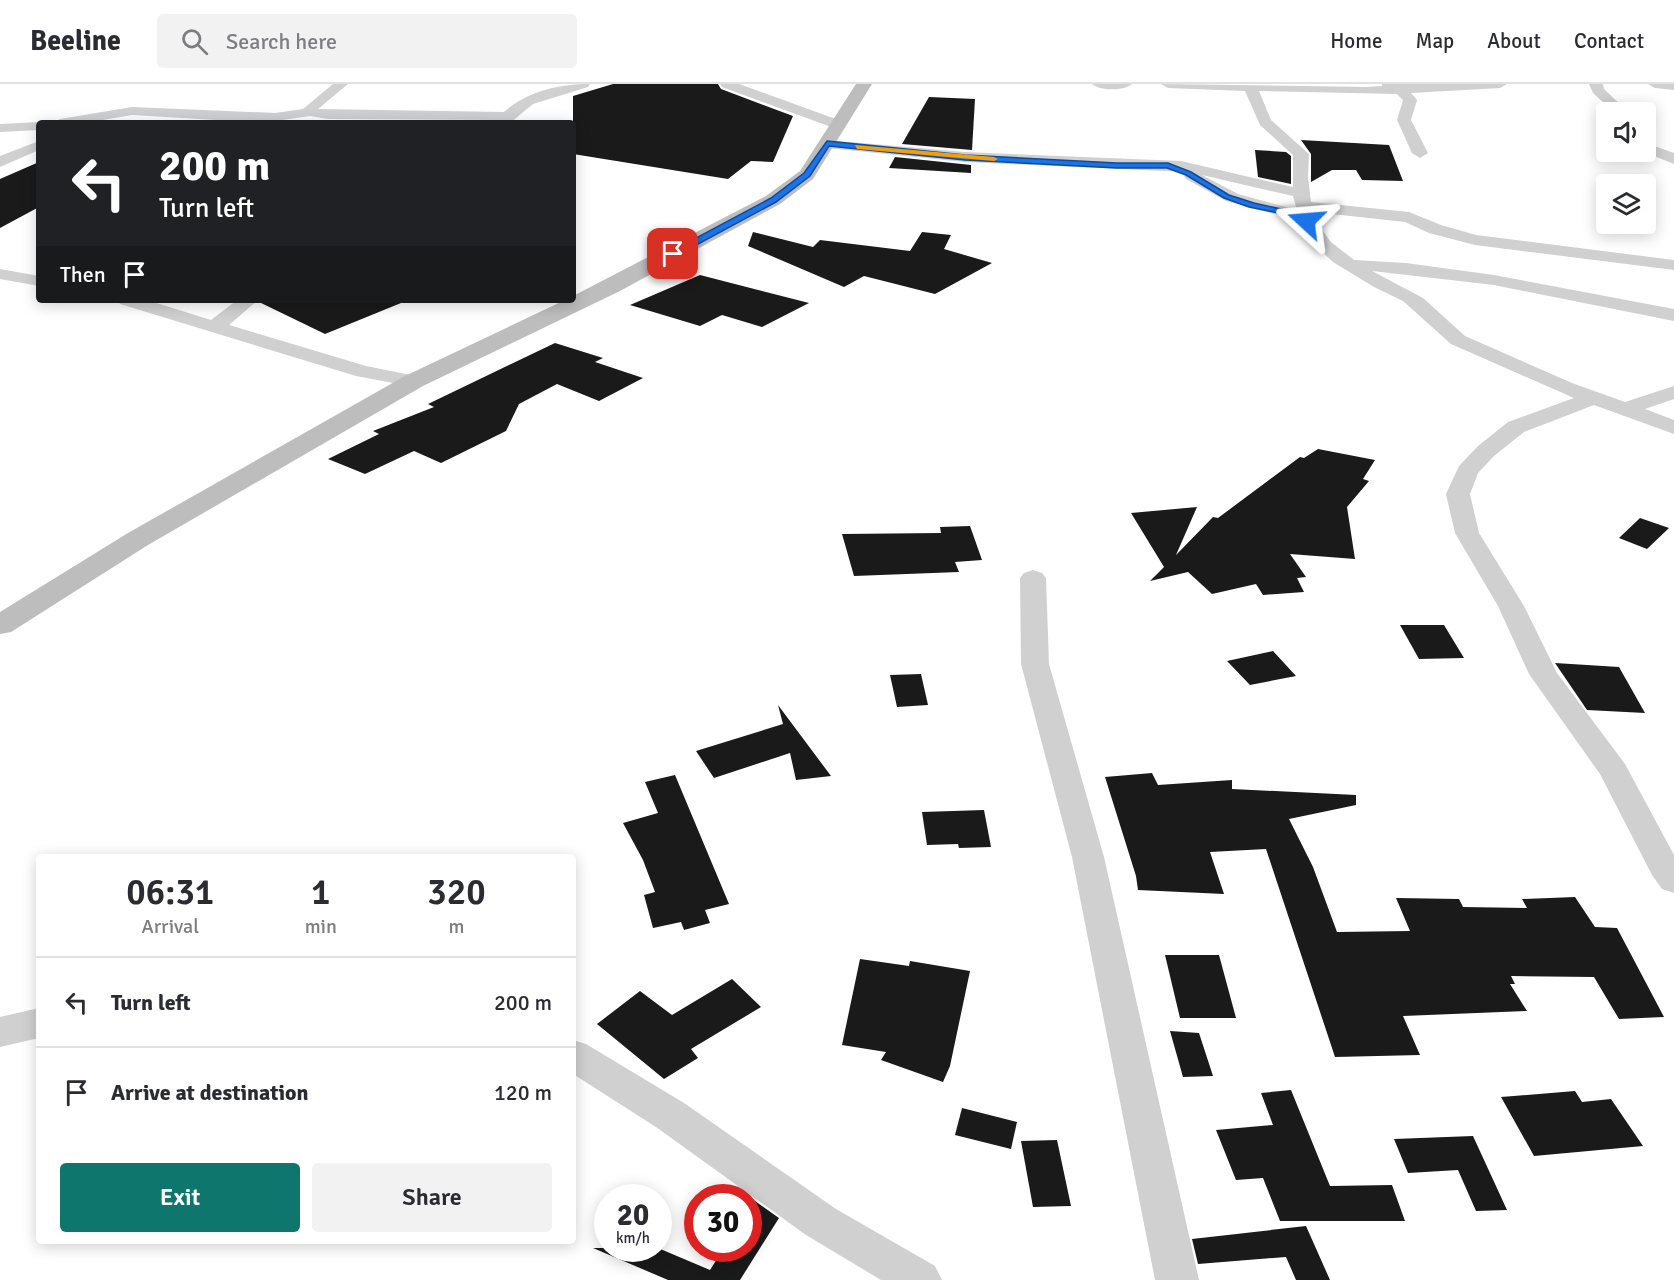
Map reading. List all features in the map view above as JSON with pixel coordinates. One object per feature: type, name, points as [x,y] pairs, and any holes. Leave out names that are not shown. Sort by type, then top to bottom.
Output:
[{"type":"street","points":[[310,112],[310,109],[341,84]]},
{"type":"street","points":[[78,120],[132,111],[233,117],[275,117],[310,112],[328,115],[376,114],[505,120],[518,107],[548,94],[584,84]]},
{"type":"street","points":[[727,84],[760,96],[833,135],[965,157],[1198,168],[1303,205]]},
{"type":"street","points":[[0,625],[138,539],[414,381],[612,286],[773,200],[807,175],[864,84]]},
{"type":"street","points":[[1099,84],[1125,84]]},
{"type":"street","points":[[1168,84],[1251,88],[1400,89],[1500,84]]},
{"type":"street","points":[[1384,84],[1400,89],[1410,100],[1404,120],[1420,153]]},
{"type":"street","points":[[1596,84],[1598,90],[1611,102]]},
{"type":"street","points":[[1655,84],[1673,85]]},
{"type":"street","points":[[760,96],[785,88]]},
{"type":"street","points":[[1251,88],[1266,122],[1301,154],[1298,185],[1303,205],[1317,236],[1348,265],[1409,296],[1445,332],[1458,340],[1593,398],[1674,427]]},
{"type":"street","points":[[0,128],[36,126]]},
{"type":"street","points":[[0,162],[36,146]]},
{"type":"street","points":[[1656,151],[1674,159]]},
{"type":"street","points":[[1168,165],[1188,173],[1227,196],[1252,205],[1303,205],[1409,217],[1435,229],[1475,240],[1674,265]]},
{"type":"street","points":[[1348,265],[1382,266],[1455,274],[1603,299],[1674,315]]},
{"type":"street","points":[[0,274],[36,280]]},
{"type":"street","points":[[137,303],[363,372],[414,381]]},
{"type":"street","points":[[214,327],[245,303]]},
{"type":"street","points":[[1624,409],[1674,392]]},
{"type":"street","points":[[1593,398],[1516,427],[1486,451],[1467,471],[1458,494],[1467,533],[1511,606],[1543,674],[1614,771],[1664,867],[1674,881]]},
{"type":"street","points":[[1033,578],[1035,664],[1088,857],[1177,1280]]},
{"type":"street","points":[[0,1032],[36,1024]]},
{"type":"street","points":[[576,1057],[670,1115],[821,1222],[920,1280]]},
{"type":"building","points":[[613,84],[718,84],[721,89],[793,116],[773,162],[751,161],[728,179],[576,154],[573,96]]},
{"type":"building","points":[[929,97],[975,99],[972,150],[902,144]]},
{"type":"building","points":[[1301,140],[1389,145],[1403,181],[1362,180],[1356,170],[1332,170],[1311,182],[1311,154]]},
{"type":"building","points":[[1255,150],[1286,152],[1291,156],[1291,184],[1258,177]]},
{"type":"building","points":[[895,157],[971,165],[971,173],[889,168]]},
{"type":"building","points":[[36,163],[36,209],[0,228],[0,179]]},
{"type":"building","points":[[753,232],[813,247],[820,240],[910,251],[922,232],[951,235],[944,249],[992,263],[935,294],[864,276],[844,287],[748,246]]},
{"type":"building","points":[[700,275],[809,303],[762,327],[722,315],[700,326],[630,305]]},
{"type":"building","points":[[261,303],[401,303],[325,334]]},
{"type":"building","points":[[555,343],[603,358],[595,362],[643,378],[599,401],[557,384],[519,404],[506,431],[441,463],[414,451],[365,474],[328,459],[379,434],[373,431],[434,407],[428,404]]},
{"type":"building","points":[[1318,449],[1375,460],[1363,479],[1369,481],[1347,507],[1355,559],[1290,554],[1306,577],[1297,578],[1304,592],[1263,595],[1256,584],[1212,594],[1188,572],[1150,581],[1164,567],[1131,513],[1197,507],[1176,555],[1213,517],[1218,518],[1300,457],[1304,458]]},
{"type":"building","points":[[1640,518],[1669,528],[1647,549],[1619,538]]},
{"type":"building","points":[[970,526],[982,560],[955,562],[959,572],[854,576],[842,534],[941,533],[940,527]]},
{"type":"building","points":[[1400,625],[1444,625],[1464,658],[1419,659]]},
{"type":"building","points":[[1273,651],[1296,676],[1250,685],[1227,661]]},
{"type":"building","points":[[1555,663],[1619,667],[1645,713],[1587,710]]},
{"type":"building","points":[[921,674],[928,705],[897,707],[890,675]]},
{"type":"building","points":[[778,705],[831,776],[796,780],[790,753],[714,778],[696,751],[783,724]]},
{"type":"building","points":[[1152,773],[1158,785],[1232,780],[1232,789],[1356,795],[1356,805],[1289,819],[1313,867],[1337,932],[1410,931],[1396,898],[1459,899],[1463,907],[1527,908],[1522,899],[1575,897],[1595,927],[1617,928],[1664,1017],[1619,1019],[1594,977],[1511,976],[1515,984],[1510,984],[1527,1011],[1403,1016],[1420,1055],[1335,1057],[1266,849],[1210,852],[1224,894],[1138,890],[1136,876],[1105,777]]},
{"type":"building","points":[[675,775],[729,904],[705,910],[710,923],[684,930],[681,922],[653,928],[644,895],[655,892],[643,860],[623,823],[658,813],[645,782]]},
{"type":"building","points":[[984,810],[991,847],[959,848],[958,844],[927,845],[922,812]]},
{"type":"building","points":[[1165,955],[1219,955],[1236,1018],[1180,1018]]},
{"type":"building","points":[[860,959],[909,966],[910,961],[970,971],[950,1066],[943,1082],[881,1060],[886,1052],[842,1045]]},
{"type":"building","points":[[732,979],[761,1007],[691,1049],[698,1058],[664,1079],[597,1024],[640,991],[672,1015]]},
{"type":"building","points":[[1170,1031],[1199,1033],[1213,1076],[1183,1077]]},
{"type":"building","points":[[1291,1090],[1330,1186],[1392,1185],[1405,1221],[1280,1221],[1263,1178],[1236,1180],[1216,1130],[1273,1125],[1261,1093]]},
{"type":"building","points":[[1575,1091],[1582,1102],[1611,1099],[1643,1146],[1534,1156],[1501,1097]]},
{"type":"building","points":[[962,1108],[1017,1122],[1011,1149],[955,1135]]},
{"type":"building","points":[[1473,1136],[1507,1210],[1476,1211],[1458,1170],[1408,1173],[1394,1139]]},
{"type":"building","points":[[1057,1140],[1071,1206],[1033,1207],[1021,1141]]},
{"type":"building","points":[[762,1206],[779,1218],[762,1245]]},
{"type":"building","points":[[1306,1226],[1330,1280],[1296,1280],[1286,1257],[1198,1264],[1192,1239]]},
{"type":"building","points":[[672,1254],[684,1259],[684,1262],[691,1262],[710,1270],[715,1262],[751,1262],[740,1280],[668,1280],[626,1262],[672,1262]]},
{"type":"slow traffic","points":[[857,147],[994,159]]},
{"type":"route","points":[[673,254],[773,200],[807,175],[827,144],[965,157],[1117,165],[1168,165],[1188,173],[1227,196],[1252,205],[1306,217],[1306,221]]}]
